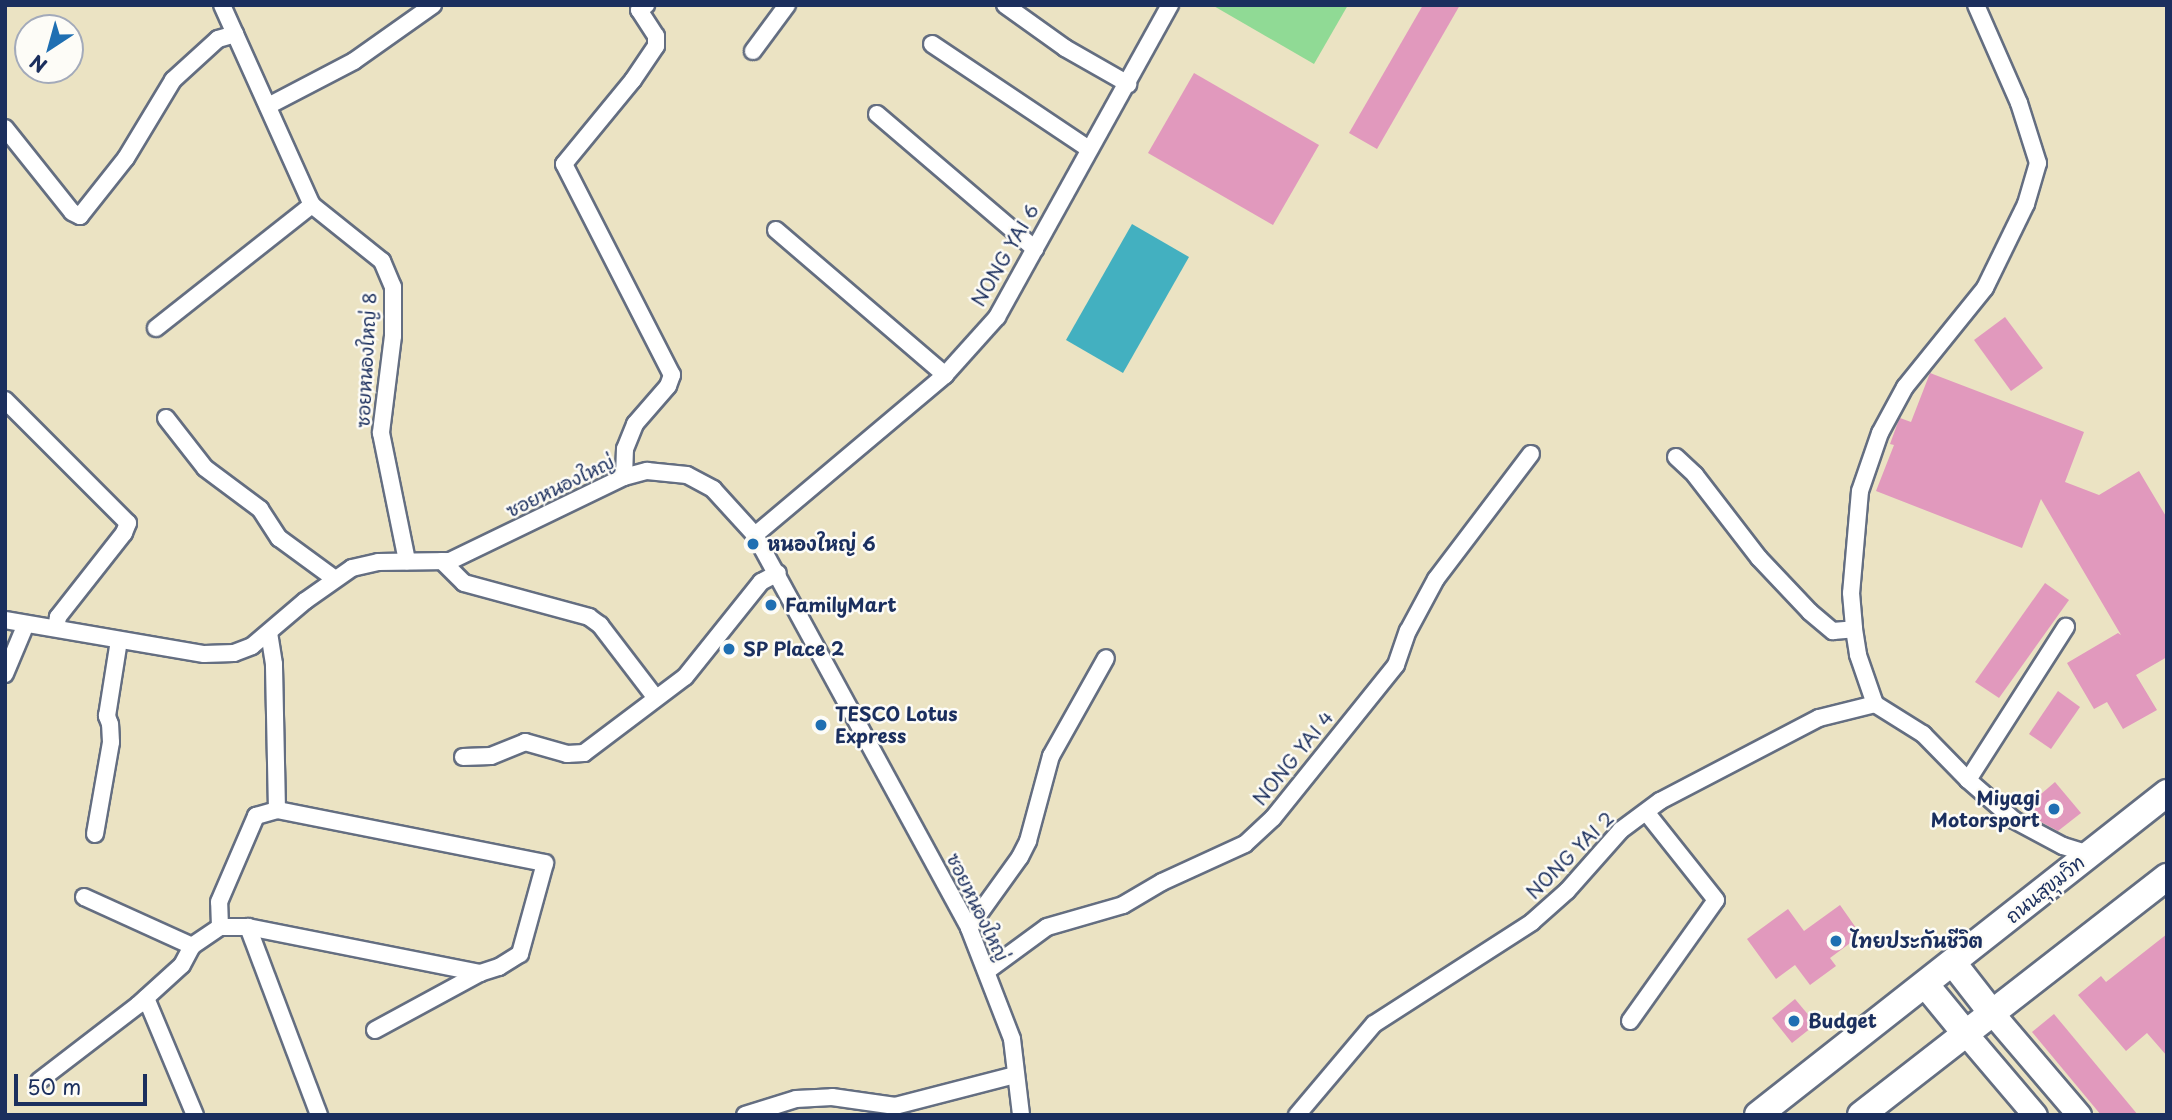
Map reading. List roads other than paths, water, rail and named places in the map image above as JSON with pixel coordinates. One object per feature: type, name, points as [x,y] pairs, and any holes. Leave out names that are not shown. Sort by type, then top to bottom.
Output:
[{"type":"highway","name":"ถนนสุขุมวิท","points":[[1758,1115],[2167,793]]},
{"type":"highway","points":[[1861,1115],[2167,877]]},
{"type":"highway","points":[[1953,963],[1992,1013]]},
{"type":"highway","points":[[1925,984],[1966,1034]]},
{"type":"main road","points":[[1992,1013],[2079,1115]]},
{"type":"main road","points":[[1966,1034],[2035,1115]]},
{"type":"street","name":"ซอยหนองใหญ่ 8","points":[[222,5],[312,205],[382,261],[393,287],[393,336],[382,433],[407,561]]},
{"type":"street","points":[[268,106],[354,61],[433,5]]},
{"type":"street","points":[[624,477],[625,449],[635,424],[668,386],[673,375],[564,164],[633,80],[656,46],[656,36],[639,10],[646,5]]},
{"type":"street","points":[[753,51],[787,5]]},
{"type":"street","points":[[1005,5],[1065,48],[1128,83]]},
{"type":"street","name":"NONG YAI 6","points":[[755,535],[945,374],[997,317],[1170,5]]},
{"type":"street","points":[[1976,5],[2019,103],[2038,163],[2026,204],[1985,288],[1905,387],[1880,433],[1860,491],[1851,593],[1854,629],[1858,655],[1875,704],[1923,734],[1968,780],[2014,820],[2063,846],[2089,854]]},
{"type":"street","points":[[5,128],[72,212],[80,216],[127,158],[173,80],[218,39],[235,34]]},
{"type":"street","points":[[932,44],[1089,149]]},
{"type":"street","points":[[877,114],[1035,249]]},
{"type":"street","points":[[156,328],[312,205]]},
{"type":"street","points":[[776,230],[945,374]]},
{"type":"street","points":[[5,400],[128,523],[124,533],[58,617],[56,628]]},
{"type":"street","points":[[166,418],[205,468],[260,509],[279,538],[335,579]]},
{"type":"street","name":"NONG YAI 4","points":[[987,971],[1048,927],[1123,905],[1161,883],[1245,844],[1273,818],[1396,665],[1408,631],[1436,579],[1531,454]]},
{"type":"street","points":[[1676,457],[1695,475],[1759,558],[1810,612],[1833,631],[1854,629]]},
{"type":"street","name":"ซอยหนองใหญ่","points":[[5,620],[204,654],[234,653],[252,646],[352,568],[378,562],[442,561],[470,554],[575,498],[624,477],[647,471],[687,475],[713,489],[755,535],[778,573],[834,685],[969,928],[1012,1039],[1021,1115]]},
{"type":"street","points":[[442,561],[464,583],[589,617],[600,625],[655,697]]},
{"type":"street","points":[[463,757],[491,756],[525,742],[567,754],[584,753],[685,677],[761,582],[778,573]]},
{"type":"street","points":[[5,674],[26,624]]},
{"type":"street","points":[[1968,780],[2066,627]]},
{"type":"street","points":[[270,633],[274,664],[277,810]]},
{"type":"street","points":[[94,834],[111,741],[107,716],[119,640]]},
{"type":"street","points":[[969,928],[1020,857],[1028,841],[1051,757],[1106,658]]},
{"type":"street","name":"NONG YAI 2","points":[[1297,1115],[1374,1024],[1532,922],[1567,891],[1621,830],[1646,812],[1768,742],[1819,718],[1875,704]]},
{"type":"street","points":[[220,928],[219,902],[256,816],[277,810],[545,863],[520,954],[375,1030]]},
{"type":"street","points":[[1630,1021],[1716,900],[1646,812]]},
{"type":"street","points":[[84,897],[192,946]]},
{"type":"street","points":[[39,1081],[146,998],[182,965],[192,946],[220,928],[248,928],[480,973]]},
{"type":"street","points":[[248,928],[319,1115]]},
{"type":"street","points":[[146,998],[195,1115]]},
{"type":"street","points":[[745,1115],[796,1099],[832,1097],[895,1106],[1015,1075]]},
{"type":"water","points":[[1132,224],[1189,257],[1123,373],[1066,340]]},
{"type":"place","name":"หนองใหญ่ 6","points":[[753,544]]},
{"type":"place","name":"FamilyMart","points":[[771,605]]},
{"type":"place","name":"SP Place 2","points":[[729,649]]},
{"type":"place","name":"TESCO Lotus Express","points":[[821,725]]},
{"type":"place","name":"Miyagi Motorsport","points":[[2054,809]]},
{"type":"place","name":"ไทยประกันชีวิต","points":[[1836,941]]},
{"type":"place","name":"Budget","points":[[1794,1021]]}]
